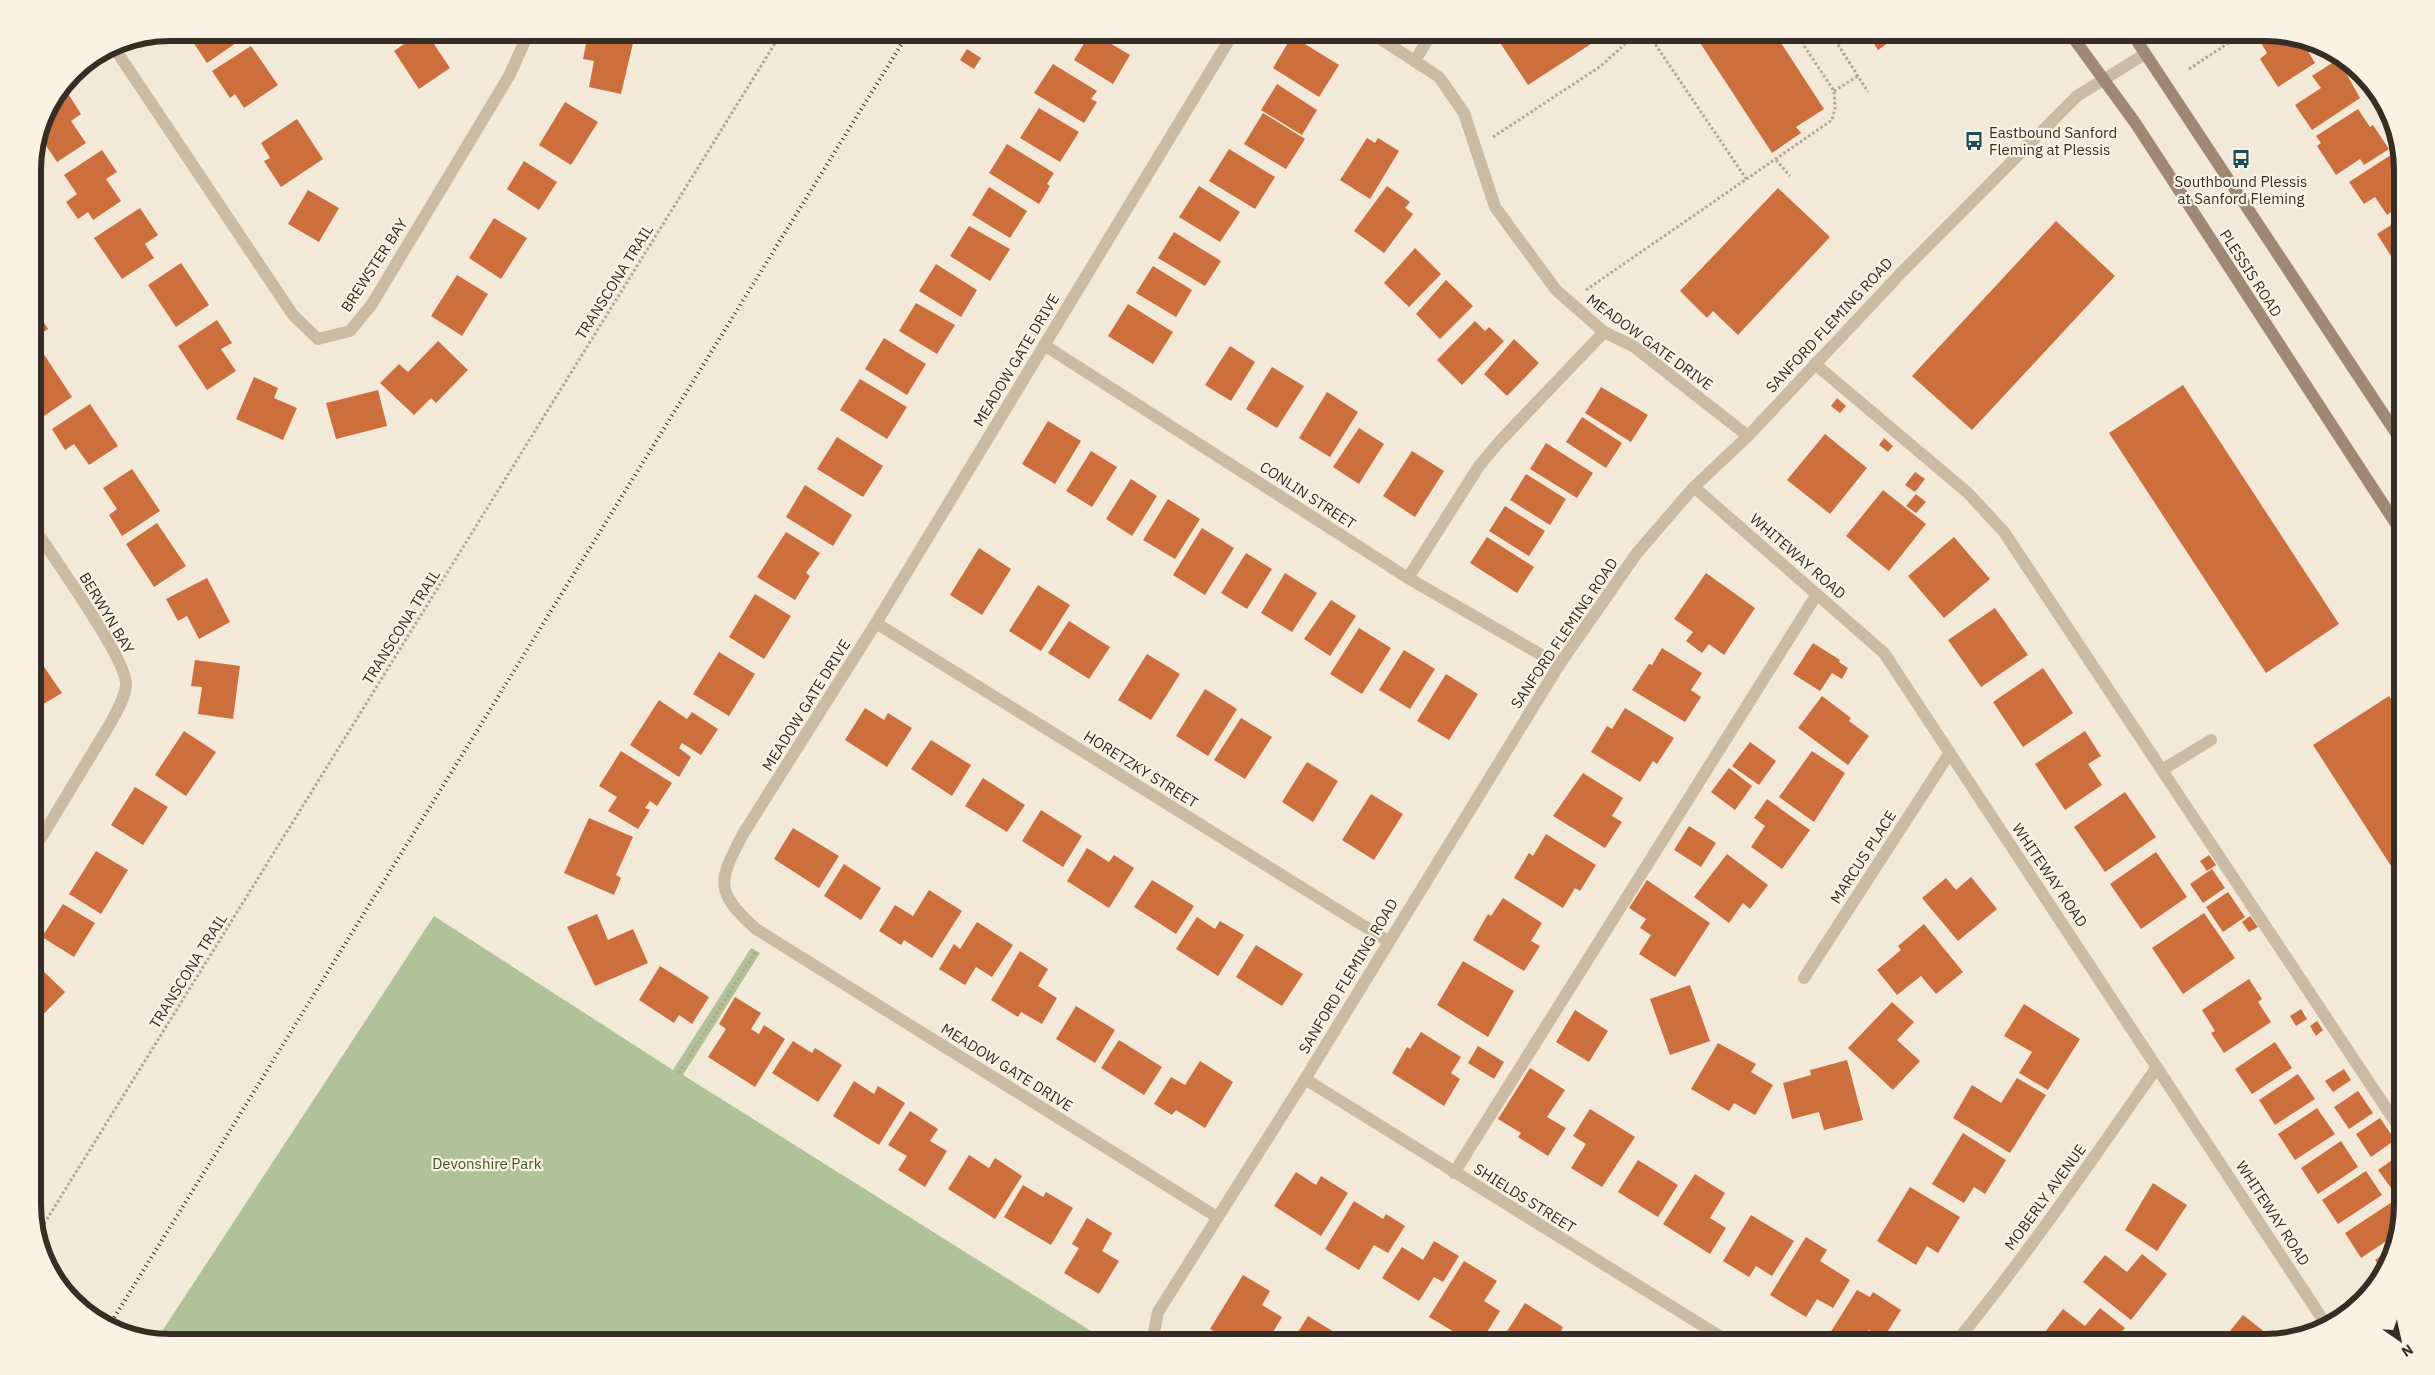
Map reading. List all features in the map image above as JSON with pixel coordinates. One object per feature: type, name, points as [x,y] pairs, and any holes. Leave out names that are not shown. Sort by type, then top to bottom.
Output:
[{"type":"main road","name":"PLESSIS ROAD","points":[[2076,41],[2104,78],[2393,520]]},
{"type":"main road","points":[[2137,41],[2393,429]]},
{"type":"street","name":"MEADOW GATE DRIVE","points":[[1217,1217],[766,936],[737,912],[728,900],[723,882],[729,861],[743,834],[876,623],[1228,41]]},
{"type":"street","name":"MEADOW GATE DRIVE","points":[[1385,41],[1440,77],[1464,113],[1495,207],[1556,290],[1604,332],[1633,346],[1748,436]]},
{"type":"street","points":[[1415,61],[1426,41]]},
{"type":"street","name":"BREWSTER BAY","points":[[118,53],[293,315],[318,339],[350,331],[372,304],[509,76],[524,42]]},
{"type":"street","name":"SANFORD FLEMING ROAD","points":[[1154,1334],[1158,1312],[1305,1080],[1388,941],[1559,665],[1637,553],[1694,487],[1748,436],[1902,272],[2077,96],[2145,54]]},
{"type":"street","points":[[1408,578],[1479,466],[1500,441],[1604,332]]},
{"type":"street","name":"CONLIN STREET","points":[[1044,345],[1408,578],[1559,665]]},
{"type":"street","points":[[1815,364],[1968,493],[2004,532],[2394,1120]]},
{"type":"street","name":"WHITEWAY ROAD","points":[[1694,487],[1884,653],[2323,1319]]},
{"type":"street","name":"BERWYN BAY","points":[[42,540],[117,654],[126,684],[120,706],[42,836]]},
{"type":"street","points":[[1454,1173],[1817,594]]},
{"type":"street","name":"HORETZKY STREET","points":[[876,623],[1388,941]]},
{"type":"street","points":[[2162,770],[2211,740]]},
{"type":"street","name":"MARCUS PLACE","points":[[1804,978],[1949,754]]},
{"type":"street","name":"MOBERLY AVENUE","points":[[1963,1334],[1992,1298],[2157,1067]]},
{"type":"street","name":"SHIELDS STREET","points":[[1305,1080],[1716,1334]]},
{"type":"path","points":[[1476,149],[1601,66],[1628,41]]},
{"type":"path","points":[[1653,41],[1747,180]]},
{"type":"path","points":[[1569,302],[1832,120],[1835,108],[1834,91],[1801,41]]},
{"type":"path","points":[[1836,41],[1868,92]]},
{"type":"path","points":[[2189,69],[2231,41]]},
{"type":"path","name":"TRANSCONA TRAIL","points":[[43,1224],[776,42]]},
{"type":"path","points":[[1834,91],[1858,76]]},
{"type":"path","points":[[1776,160],[1790,176]]},
{"type":"path","points":[[679,1073],[766,936]]},
{"type":"green space","name":"Devonshire Park","points":[[434,916],[673,1070],[751,948],[760,953],[683,1075],[1091,1331],[1089,1334],[161,1333]]},
{"type":"building","points":[[1289,41],[1301,41],[1339,65],[1319,97],[1273,68]]},
{"type":"building","points":[[1499,41],[1594,41],[1594,42],[1528,85]]},
{"type":"building","points":[[1699,41],[1780,41],[1824,109],[1796,127],[1801,133],[1772,153]]},
{"type":"building","points":[[1873,41],[1891,41],[1878,50]]},
{"type":"building","points":[[2264,41],[2281,42],[2306,49],[2315,63],[2278,87],[2260,59],[2267,53],[2261,43]]},
{"type":"building","points":[[193,42],[237,42],[207,63]]},
{"type":"building","points":[[407,42],[433,42],[450,68],[419,89],[394,51]]},
{"type":"building","points":[[586,42],[633,43],[621,94],[589,87],[594,61],[583,59]]},
{"type":"building","points":[[1085,42],[1107,42],[1130,55],[1113,84],[1074,60]]},
{"type":"building","points":[[251,46],[278,85],[244,108],[235,94],[230,98],[212,71]]},
{"type":"building","points":[[967,49],[981,58],[974,69],[960,60]]},
{"type":"building","points":[[2334,62],[2343,68],[2360,98],[2312,130],[2295,105],[2321,88],[2312,76]]},
{"type":"building","points":[[1053,64],[1097,91],[1091,99],[1097,102],[1084,123],[1034,93]]},
{"type":"building","points":[[1277,84],[1317,110],[1302,135],[1261,110]]},
{"type":"building","points":[[67,93],[81,114],[71,121],[86,143],[57,162],[45,143],[51,121]]},
{"type":"building","points":[[565,102],[598,122],[571,165],[539,145]]},
{"type":"building","points":[[1039,108],[1079,132],[1060,162],[1020,138]]},
{"type":"building","points":[[2358,109],[2370,127],[2373,125],[2389,149],[2364,165],[2360,159],[2336,175],[2317,146],[2321,143],[2316,136]]},
{"type":"building","points":[[1263,113],[1305,139],[1286,169],[1244,144]]},
{"type":"building","points":[[297,119],[323,159],[281,187],[264,161],[270,158],[261,143]]},
{"type":"building","points":[[1367,138],[1375,143],[1378,138],[1399,151],[1370,199],[1340,180]]},
{"type":"building","points":[[1007,144],[1054,173],[1047,184],[1050,186],[1039,204],[989,173]]},
{"type":"building","points":[[1229,149],[1275,177],[1255,209],[1209,181]]},
{"type":"building","points":[[102,150],[117,172],[106,179],[121,201],[93,220],[88,212],[78,219],[66,202],[77,194],[64,175]]},
{"type":"building","points":[[2392,154],[2393,211],[2387,215],[2375,197],[2364,204],[2349,182]]},
{"type":"building","points":[[524,161],[557,182],[539,210],[507,189]]},
{"type":"building","points":[[1199,186],[1240,212],[1220,242],[1179,217]]},
{"type":"building","points":[[1387,186],[1410,202],[1405,208],[1413,214],[1384,253],[1354,231]]},
{"type":"building","points":[[989,187],[1027,211],[1010,238],[972,215]]},
{"type":"building","points":[[1778,188],[1830,237],[1738,335],[1713,311],[1707,318],[1680,291]]},
{"type":"building","points":[[308,190],[339,208],[319,242],[288,224]]},
{"type":"building","points":[[140,208],[158,235],[145,244],[154,258],[122,279],[94,238]]},
{"type":"building","points":[[494,218],[527,238],[501,279],[469,258]]},
{"type":"building","points":[[2056,221],[2115,276],[1972,430],[1912,376]]},
{"type":"building","points":[[2393,224],[2393,259],[2377,234]]},
{"type":"building","points":[[969,226],[1010,249],[990,281],[950,256]]},
{"type":"building","points":[[1174,232],[1221,261],[1205,286],[1158,258]]},
{"type":"building","points":[[1415,248],[1441,274],[1409,307],[1384,283]]},
{"type":"building","points":[[181,263],[209,305],[176,327],[148,285]]},
{"type":"building","points":[[936,264],[977,290],[961,317],[919,291]]},
{"type":"building","points":[[1153,266],[1192,290],[1176,317],[1136,293]]},
{"type":"building","points":[[457,275],[488,294],[462,336],[431,316]]},
{"type":"building","points":[[1446,280],[1473,306],[1440,339],[1416,314]]},
{"type":"building","points":[[916,303],[955,325],[937,354],[899,331]]},
{"type":"building","points":[[1128,304],[1173,332],[1153,364],[1108,336]]},
{"type":"building","points":[[42,320],[48,329],[42,333]]},
{"type":"building","points":[[217,320],[232,343],[221,349],[236,371],[207,390],[178,346]]},
{"type":"building","points":[[1475,321],[1485,331],[1489,327],[1504,341],[1462,385],[1437,360]]},
{"type":"building","points":[[884,338],[926,364],[907,395],[865,369]]},
{"type":"building","points":[[1514,339],[1539,363],[1507,396],[1484,374]]},
{"type":"building","points":[[438,341],[468,370],[436,403],[431,398],[414,415],[380,383],[399,364],[408,372]]},
{"type":"building","points":[[1230,346],[1255,362],[1231,401],[1205,385]]},
{"type":"building","points":[[42,354],[72,397],[42,417]]},
{"type":"building","points":[[1272,367],[1304,386],[1277,428],[1246,409]]},
{"type":"building","points":[[254,377],[278,388],[274,398],[297,408],[283,440],[236,419]]},
{"type":"building","points":[[860,379],[907,407],[887,439],[840,410]]},
{"type":"building","points":[[2183,385],[2339,624],[2266,673],[2109,433]]},
{"type":"building","points":[[1601,387],[1648,415],[1631,442],[1585,413]]},
{"type":"building","points":[[378,390],[387,426],[336,439],[326,403]]},
{"type":"building","points":[[1327,392],[1358,412],[1330,457],[1299,438]]},
{"type":"building","points":[[1837,398],[1846,406],[1840,413],[1831,406]]},
{"type":"building","points":[[90,404],[118,446],[89,465],[74,444],[65,450],[52,429]]},
{"type":"building","points":[[1582,417],[1622,443],[1606,468],[1566,442]]},
{"type":"building","points":[[1048,421],[1081,441],[1055,484],[1022,464]]},
{"type":"building","points":[[1359,428],[1384,444],[1359,484],[1333,467]]},
{"type":"building","points":[[1825,434],[1867,468],[1830,514],[1787,480]]},
{"type":"building","points":[[837,437],[883,466],[863,497],[817,469]]},
{"type":"building","points":[[1884,438],[1893,446],[1888,452],[1879,445]]},
{"type":"building","points":[[1546,443],[1593,473],[1577,498],[1530,469]]},
{"type":"building","points":[[1091,451],[1117,467],[1092,507],[1066,491]]},
{"type":"building","points":[[1412,451],[1444,471],[1415,517],[1383,496]]},
{"type":"building","points":[[132,469],[160,511],[122,536],[109,515],[117,509],[103,488]]},
{"type":"building","points":[[1915,472],[1925,479],[1915,492],[1905,485]]},
{"type":"building","points":[[1526,474],[1566,499],[1550,525],[1510,500]]},
{"type":"building","points":[[1131,479],[1157,496],[1132,536],[1106,519]]},
{"type":"building","points":[[805,485],[852,515],[833,546],[786,517]]},
{"type":"building","points":[[1883,490],[1926,524],[1889,571],[1846,536]]},
{"type":"building","points":[[1916,494],[1926,502],[1916,513],[1906,506]]},
{"type":"building","points":[[1168,499],[1200,519],[1175,559],[1143,540]]},
{"type":"building","points":[[1505,506],[1545,531],[1529,556],[1489,531]]},
{"type":"building","points":[[157,523],[186,566],[154,587],[126,544]]},
{"type":"building","points":[[1202,528],[1234,548],[1205,595],[1173,575]]},
{"type":"building","points":[[786,532],[820,553],[806,573],[810,576],[795,600],[757,577]]},
{"type":"building","points":[[1487,537],[1534,567],[1517,593],[1470,563]]},
{"type":"building","points":[[1954,537],[1990,579],[1944,618],[1908,576]]},
{"type":"building","points":[[979,548],[1011,569],[982,615],[950,595]]},
{"type":"building","points":[[1246,553],[1272,569],[1247,609],[1221,593]]},
{"type":"building","points":[[1285,573],[1317,593],[1292,632],[1261,613]]},
{"type":"building","points":[[1706,573],[1755,608],[1724,655],[1709,644],[1702,653],[1686,641],[1693,632],[1674,619]]},
{"type":"building","points":[[207,578],[230,622],[199,639],[187,616],[178,621],[166,599]]},
{"type":"building","points":[[1038,585],[1070,605],[1041,651],[1009,631]]},
{"type":"building","points":[[755,594],[791,616],[764,659],[729,637]]},
{"type":"building","points":[[1331,600],[1356,616],[1330,656],[1304,639]]},
{"type":"building","points":[[1995,608],[2028,655],[1981,687],[1948,640]]},
{"type":"building","points":[[1069,621],[1110,647],[1089,679],[1048,653]]},
{"type":"building","points":[[1359,628],[1391,648],[1362,694],[1330,674]]},
{"type":"building","points":[[1813,643],[1840,660],[1839,662],[1848,668],[1842,679],[1832,673],[1820,691],[1793,674]]},
{"type":"building","points":[[1662,648],[1702,673],[1691,690],[1701,697],[1685,722],[1632,690],[1649,664],[1652,665]]},
{"type":"building","points":[[1404,650],[1435,669],[1410,709],[1379,690]]},
{"type":"building","points":[[719,652],[755,674],[729,716],[693,694]]},
{"type":"building","points":[[1147,654],[1180,674],[1151,720],[1118,700]]},
{"type":"building","points":[[195,660],[240,666],[233,719],[198,714],[202,687],[191,686]]},
{"type":"building","points":[[42,664],[62,693],[42,705]]},
{"type":"building","points":[[2043,668],[2073,713],[2023,747],[1993,702]]},
{"type":"building","points":[[1446,674],[1478,694],[1449,740],[1417,721]]},
{"type":"building","points":[[1205,689],[1237,709],[1208,756],[1176,736]]},
{"type":"building","points":[[1822,696],[1851,718],[1849,721],[1869,736],[1848,765],[1798,728]]},
{"type":"building","points":[[2389,696],[2394,703],[2394,870],[2313,745]]},
{"type":"building","points":[[659,700],[687,719],[692,712],[718,729],[701,755],[682,743],[679,748],[691,757],[679,777],[630,745]]},
{"type":"building","points":[[865,708],[884,720],[888,713],[912,728],[887,767],[845,740]]},
{"type":"building","points":[[1625,708],[1674,738],[1657,764],[1653,761],[1640,782],[1591,752],[1607,726],[1612,729]]},
{"type":"building","points":[[1241,718],[1272,737],[1245,779],[1214,760]]},
{"type":"building","points":[[184,731],[216,752],[186,796],[155,775]]},
{"type":"building","points":[[2085,731],[2101,756],[2088,764],[2102,785],[2065,810],[2035,764]]},
{"type":"building","points":[[931,740],[971,765],[952,796],[911,769]]},
{"type":"building","points":[[1750,742],[1776,761],[1759,785],[1732,766]]},
{"type":"building","points":[[621,751],[672,783],[657,806],[650,801],[645,808],[650,810],[638,829],[608,811],[617,797],[599,786]]},
{"type":"building","points":[[1812,751],[1845,773],[1814,822],[1779,797]]},
{"type":"building","points":[[1307,762],[1338,781],[1313,822],[1282,802]]},
{"type":"building","points":[[1729,768],[1752,786],[1735,810],[1711,792]]},
{"type":"building","points":[[1583,773],[1623,798],[1612,816],[1622,822],[1605,848],[1553,816]]},
{"type":"building","points":[[983,778],[1025,805],[1007,832],[965,806]]},
{"type":"building","points":[[135,787],[168,807],[143,845],[111,825]]},
{"type":"building","points":[[2125,792],[2156,837],[2105,872],[2074,827]]},
{"type":"building","points":[[1371,794],[1403,814],[1374,860],[1342,840]]},
{"type":"building","points":[[1767,799],[1810,830],[1782,869],[1751,847],[1765,826],[1754,818]]},
{"type":"building","points":[[1041,810],[1082,836],[1063,867],[1022,841]]},
{"type":"building","points":[[589,818],[633,837],[616,875],[621,878],[614,895],[564,873]]},
{"type":"building","points":[[1689,826],[1716,843],[1701,867],[1674,850]]},
{"type":"building","points":[[793,828],[839,856],[819,888],[774,859]]},
{"type":"building","points":[[1546,834],[1596,865],[1580,891],[1575,888],[1563,908],[1514,878],[1529,853],[1533,856]]},
{"type":"building","points":[[1087,848],[1109,862],[1114,855],[1134,868],[1109,908],[1067,881]]},
{"type":"building","points":[[96,851],[128,870],[101,914],[69,894]]},
{"type":"building","points":[[2156,852],[2187,897],[2141,929],[2110,884]]},
{"type":"building","points":[[1727,854],[1768,885],[1750,909],[1743,903],[1729,923],[1694,897]]},
{"type":"building","points":[[2209,855],[2216,865],[2207,871],[2200,861]]},
{"type":"building","points":[[844,864],[881,888],[861,920],[824,896]]},
{"type":"building","points":[[2212,869],[2225,888],[2203,903],[2190,884]]},
{"type":"building","points":[[1971,877],[1997,909],[1958,941],[1922,898],[1946,878],[1956,890]]},
{"type":"building","points":[[1152,880],[1194,906],[1176,934],[1134,907]]},
{"type":"building","points":[[1647,880],[1710,923],[1675,977],[1639,954],[1651,935],[1640,928],[1646,919],[1629,908]]},
{"type":"building","points":[[929,890],[962,911],[932,958],[904,940],[901,945],[879,931],[895,905],[913,916]]},
{"type":"building","points":[[2228,892],[2245,917],[2223,932],[2206,907]]},
{"type":"building","points":[[1503,898],[1542,923],[1531,941],[1540,946],[1524,971],[1473,940],[1488,914],[1491,916]]},
{"type":"building","points":[[63,904],[95,923],[74,957],[42,937]]},
{"type":"building","points":[[2204,913],[2235,958],[2183,994],[2152,948]]},
{"type":"building","points":[[597,914],[608,940],[633,929],[648,963],[595,986],[567,927]]},
{"type":"building","points":[[2250,916],[2258,927],[2249,932],[2242,922]]},
{"type":"building","points":[[1197,917],[1215,929],[1220,921],[1244,935],[1218,976],[1176,949]]},
{"type":"building","points":[[977,922],[1013,945],[992,977],[976,967],[965,985],[939,969],[954,944],[960,949]]},
{"type":"building","points":[[1924,924],[1963,972],[1936,994],[1921,976],[1897,995],[1877,970],[1901,950],[1898,946]]},
{"type":"building","points":[[1256,945],[1303,974],[1282,1006],[1236,977]]},
{"type":"building","points":[[1020,951],[1048,969],[1038,986],[1057,998],[1042,1024],[1021,1012],[1018,1017],[991,1000]]},
{"type":"building","points":[[1463,961],[1514,991],[1488,1037],[1437,1005]]},
{"type":"building","points":[[660,966],[709,997],[692,1024],[679,1015],[674,1023],[639,1000]]},
{"type":"building","points":[[42,970],[65,992],[42,1016]]},
{"type":"building","points":[[2249,979],[2262,999],[2258,1002],[2271,1022],[2224,1053],[2211,1033],[2215,1031],[2202,1010]]},
{"type":"building","points":[[1690,985],[1710,1041],[1670,1055],[1650,999]]},
{"type":"building","points":[[735,997],[761,1013],[751,1029],[759,1034],[764,1025],[785,1039],[755,1087],[708,1057],[726,1029],[719,1024]]},
{"type":"building","points":[[1892,1002],[1914,1022],[1897,1040],[1920,1061],[1893,1090],[1848,1048]]},
{"type":"building","points":[[2024,1004],[2080,1039],[2048,1090],[2019,1073],[2032,1052],[2004,1036]]},
{"type":"building","points":[[1076,1006],[1115,1030],[1095,1063],[1056,1039]]},
{"type":"building","points":[[2301,1009],[2307,1019],[2296,1026],[2290,1016]]},
{"type":"building","points":[[1575,1010],[1608,1031],[1589,1062],[1556,1042]]},
{"type":"building","points":[[2317,1021],[2323,1030],[2316,1036],[2310,1026]]},
{"type":"building","points":[[1421,1032],[1461,1057],[1451,1073],[1460,1079],[1444,1106],[1392,1073],[1407,1047],[1410,1049]]},
{"type":"building","points":[[1119,1040],[1162,1067],[1144,1095],[1101,1068]]},
{"type":"building","points":[[793,1041],[812,1053],[815,1048],[842,1065],[818,1102],[772,1073]]},
{"type":"building","points":[[2275,1042],[2292,1068],[2252,1094],[2235,1069]]},
{"type":"building","points":[[1718,1043],[1756,1064],[1751,1072],[1773,1085],[1755,1115],[1734,1103],[1729,1111],[1691,1089]]},
{"type":"building","points":[[1478,1046],[1504,1062],[1494,1079],[1468,1063]]},
{"type":"building","points":[[1847,1060],[1863,1120],[1824,1130],[1819,1112],[1792,1119],[1783,1083],[1811,1075],[1810,1070]]},
{"type":"building","points":[[1200,1061],[1233,1082],[1205,1128],[1176,1110],[1172,1115],[1154,1104],[1171,1077],[1185,1085]]},
{"type":"building","points":[[1530,1068],[1565,1090],[1547,1117],[1566,1128],[1548,1156],[1518,1137],[1521,1133],[1498,1119]]},
{"type":"building","points":[[2344,1069],[2351,1080],[2333,1092],[2325,1081]]},
{"type":"building","points":[[2298,1074],[2315,1099],[2275,1125],[2259,1100]]},
{"type":"building","points":[[2017,1078],[2046,1095],[2010,1153],[1953,1118],[1972,1085],[2001,1103]]},
{"type":"building","points":[[854,1081],[874,1094],[878,1086],[905,1103],[879,1145],[833,1116]]},
{"type":"building","points":[[2358,1091],[2373,1113],[2349,1129],[2334,1107]]},
{"type":"building","points":[[2317,1108],[2335,1134],[2295,1160],[2278,1134]]},
{"type":"building","points":[[1590,1109],[1635,1137],[1602,1187],[1571,1168],[1586,1144],[1573,1136]]},
{"type":"building","points":[[910,1111],[938,1129],[930,1141],[947,1151],[925,1187],[898,1170],[907,1156],[888,1145]]},
{"type":"building","points":[[2380,1118],[2394,1141],[2371,1157],[2356,1134]]},
{"type":"building","points":[[1963,1133],[2006,1160],[1985,1194],[1974,1187],[1964,1203],[1932,1184]]},
{"type":"building","points":[[2341,1141],[2358,1167],[2318,1194],[2301,1168]]},
{"type":"building","points":[[969,1155],[989,1168],[995,1158],[1022,1176],[995,1219],[948,1189]]},
{"type":"building","points":[[2394,1159],[2394,1186],[2391,1188],[2378,1170]]},
{"type":"building","points":[[1638,1160],[1678,1185],[1658,1217],[1618,1192]]},
{"type":"building","points":[[2366,1171],[2382,1195],[2338,1224],[2322,1200]]},
{"type":"building","points":[[1296,1172],[1316,1185],[1321,1176],[1348,1193],[1321,1236],[1274,1206]]},
{"type":"building","points":[[1695,1174],[1725,1193],[1710,1218],[1726,1228],[1710,1254],[1663,1224]]},
{"type":"building","points":[[2153,1183],[2187,1205],[2157,1251],[2125,1230]]},
{"type":"building","points":[[1023,1185],[1043,1197],[1046,1192],[1073,1208],[1051,1245],[1004,1217]]},
{"type":"building","points":[[1910,1187],[1960,1217],[1938,1253],[1927,1246],[1916,1265],[1877,1241]]},
{"type":"building","points":[[1354,1201],[1383,1219],[1386,1214],[1405,1226],[1388,1253],[1374,1245],[1359,1270],[1325,1249]]},
{"type":"building","points":[[2392,1202],[2394,1205],[2393,1221],[2388,1240],[2361,1258],[2345,1233]]},
{"type":"building","points":[[1751,1215],[1794,1241],[1772,1276],[1756,1266],[1749,1277],[1723,1261]]},
{"type":"building","points":[[1087,1218],[1112,1233],[1102,1251],[1119,1261],[1099,1294],[1064,1273],[1079,1248],[1072,1244]]},
{"type":"building","points":[[1806,1237],[1827,1250],[1820,1261],[1850,1280],[1833,1308],[1817,1299],[1806,1317],[1770,1295]]},
{"type":"building","points":[[1434,1241],[1459,1256],[1443,1282],[1434,1277],[1419,1301],[1382,1278],[1402,1247],[1423,1260]]},
{"type":"building","points":[[2142,1254],[2167,1274],[2131,1320],[2083,1282],[2105,1255],[2127,1272]]},
{"type":"building","points":[[2384,1254],[2378,1265],[2375,1260]]},
{"type":"building","points":[[1464,1261],[1497,1281],[1484,1301],[1500,1311],[1486,1334],[1458,1334],[1429,1317]]},
{"type":"building","points":[[1243,1275],[1270,1291],[1262,1305],[1282,1317],[1272,1334],[1219,1334],[1210,1329]]},
{"type":"building","points":[[1857,1290],[1870,1297],[1873,1292],[1901,1310],[1886,1334],[1875,1334],[1869,1330],[1866,1334],[1830,1333]]},
{"type":"building","points":[[1525,1303],[1563,1327],[1560,1333],[1561,1334],[1505,1334]]},
{"type":"building","points":[[2100,1308],[2125,1328],[2120,1334],[2043,1334],[2063,1309],[2085,1326]]},
{"type":"building","points":[[2243,1315],[2267,1334],[2264,1334],[2228,1334]]},
{"type":"building","points":[[1308,1316],[1337,1334],[1297,1334]]},
{"type":"railway","points":[[113,1320],[903,42]]},
{"type":"place","name":"Eastbound Sanford Fleming at Plessis","points":[[1974,141]]},
{"type":"place","name":"Southbound Plessis at Sanford Fleming","points":[[2241,159]]}]
